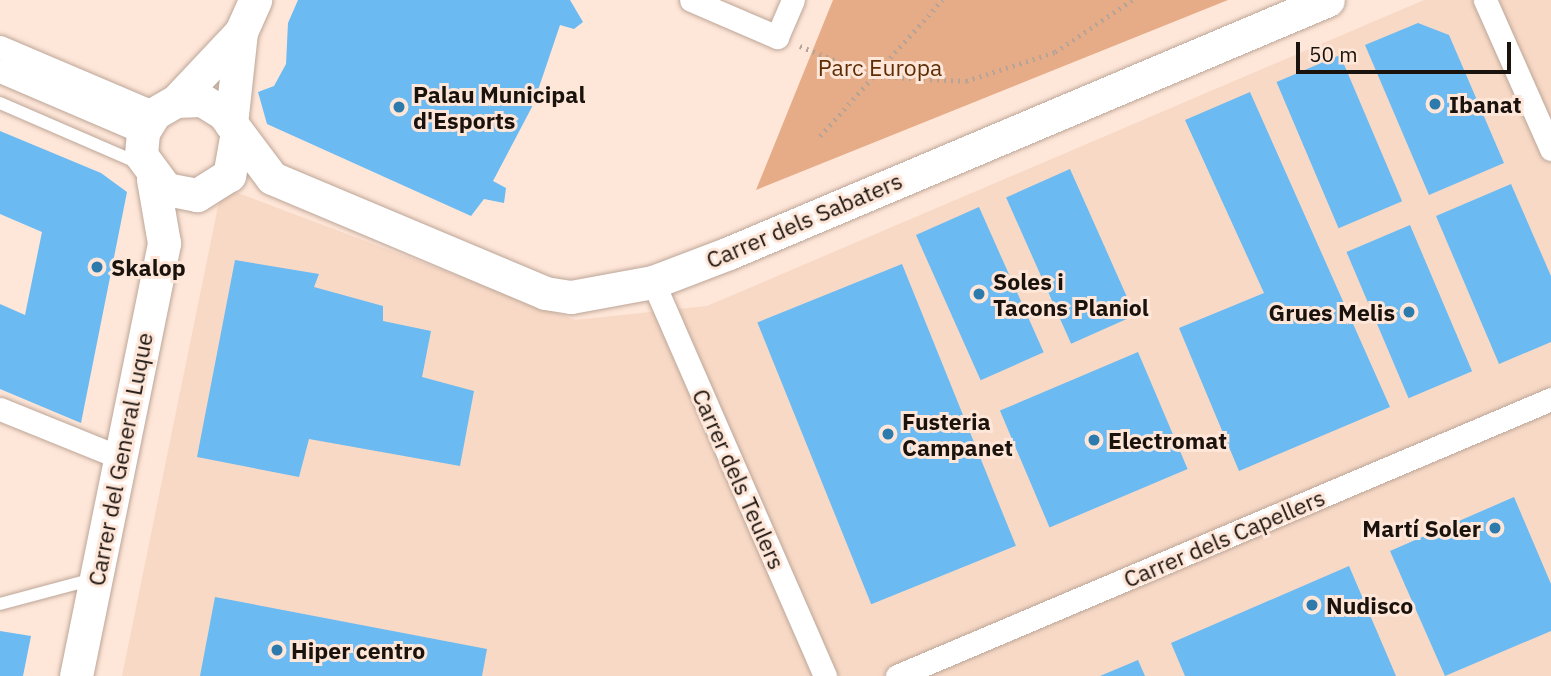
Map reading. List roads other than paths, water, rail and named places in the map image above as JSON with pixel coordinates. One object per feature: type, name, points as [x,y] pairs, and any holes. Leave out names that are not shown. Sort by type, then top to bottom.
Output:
[{"type":"street","points":[[164,243],[216,187],[234,163],[241,32],[255,0]]},
{"type":"street","points":[[691,0],[777,37],[793,0]]},
{"type":"street","name":"Carrer dels Sabaters","points":[[234,131],[272,178],[545,293],[571,296],[653,282],[1328,0]]},
{"type":"street","points":[[1485,0],[1551,149]]},
{"type":"street","points":[[216,187],[181,195],[149,173],[158,115],[241,32]]},
{"type":"street","points":[[0,47],[158,115]]},
{"type":"street","points":[[0,71],[158,115],[202,100],[234,131]]},
{"type":"street","name":"Carrer del General Luque","points":[[76,676],[164,243],[149,173]]},
{"type":"street","name":"Carrer dels Sabaters","points":[[216,187],[272,178]]},
{"type":"street","name":"Carrer dels Teulers","points":[[653,282],[825,676]]},
{"type":"street","name":"Carrer dels Capellers","points":[[897,676],[1551,400]]},
{"type":"street","points":[[0,409],[121,458]]},
{"type":"lane","points":[[0,103],[149,173]]},
{"type":"lane","points":[[0,604],[96,578]]},
{"type":"place","name":"Ibanat","points":[[1435,104]]},
{"type":"place","name":"Palau Municipal d'Esports","points":[[399,107]]},
{"type":"place","name":"Skalop","points":[[97,267]]},
{"type":"place","name":"Soles i Tacons Planiol","points":[[979,294]]},
{"type":"place","name":"Grues Melis","points":[[1409,312]]},
{"type":"place","name":"Fusteria Campanet","points":[[888,434]]},
{"type":"place","name":"Electromat","points":[[1094,440]]},
{"type":"place","name":"Martí Soler","points":[[1495,528]]},
{"type":"place","name":"Nudisco","points":[[1312,605]]},
{"type":"place","name":"Hiper centro","points":[[277,650]]},
{"type":"park label","name":"Parc Europa","points":[[880,67]]}]
